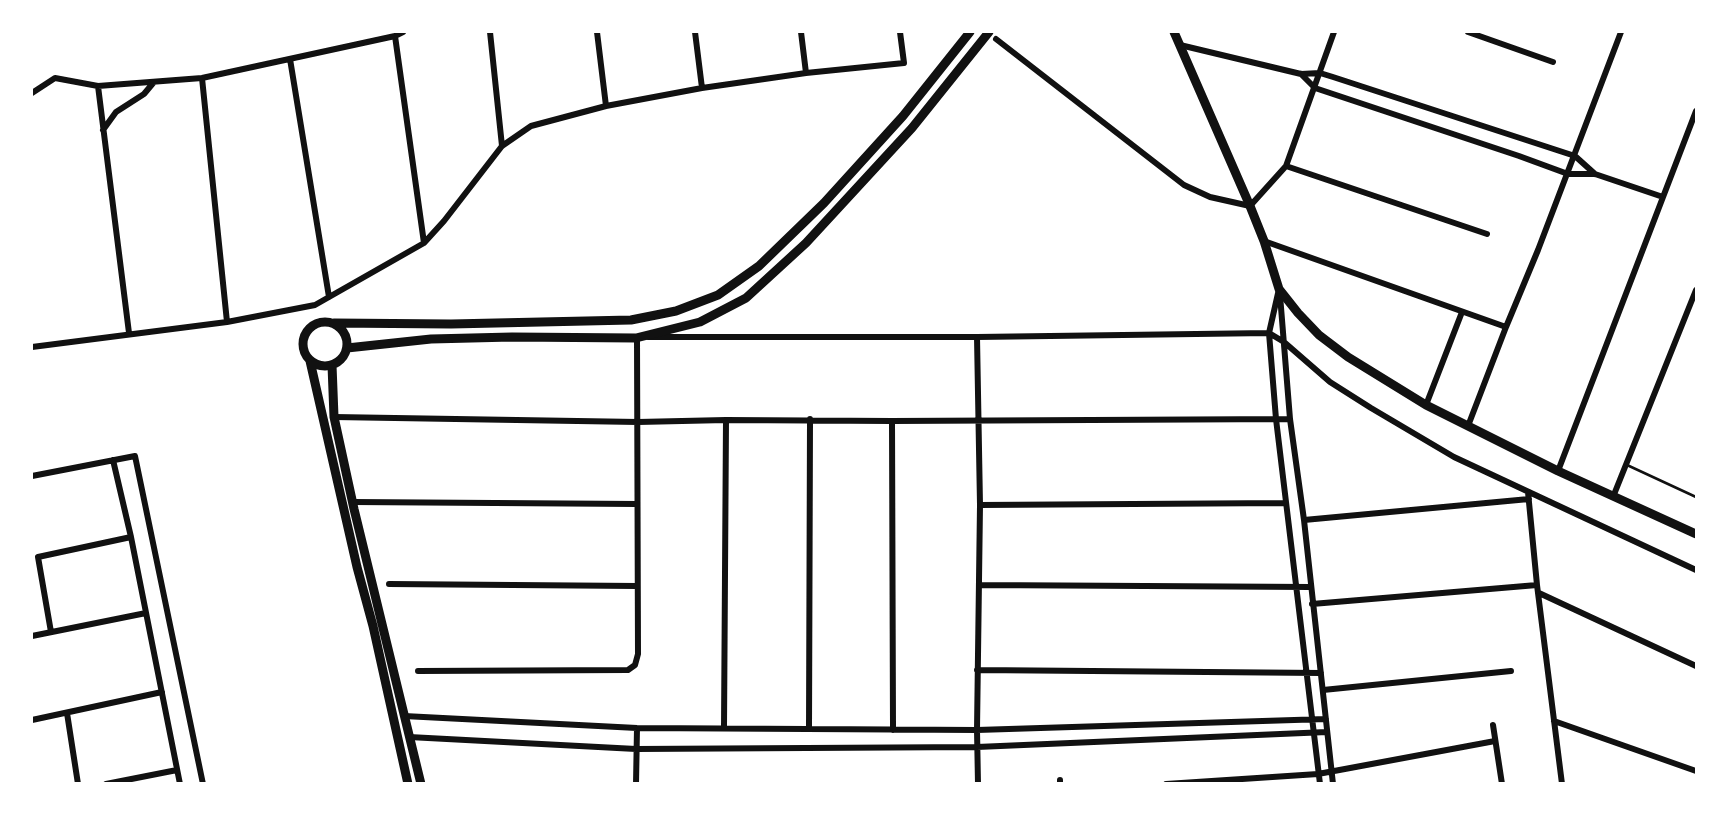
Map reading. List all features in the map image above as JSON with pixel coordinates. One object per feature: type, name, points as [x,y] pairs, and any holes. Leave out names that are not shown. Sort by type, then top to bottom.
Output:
[{"type":"main road","points":[[334,323],[344,333],[347,348],[344,355],[332,365],[317,365],[305,356],[302,349],[308,328],[320,321],[452,324],[631,320],[676,311],[718,295],[760,266],[824,203],[903,116],[970,32]]},
{"type":"main road","points":[[1174,32],[1250,205],[1279,289],[1319,335],[1426,405],[1558,471],[1696,534]]},
{"type":"main road","points":[[347,348],[431,339],[636,338],[700,322],[746,298],[806,243],[993,35]]},
{"type":"main road","points":[[310,361],[408,783]]},
{"type":"main road","points":[[332,365],[334,417],[421,783]]},
{"type":"street","points":[[32,93],[55,78],[98,86],[202,78],[395,36],[403,32]]},
{"type":"street","points":[[490,32],[502,146]]},
{"type":"street","points":[[597,32],[606,106]]},
{"type":"street","points":[[695,32],[702,88]]},
{"type":"street","points":[[801,32],[806,73]]},
{"type":"street","points":[[32,347],[228,322],[315,305],[424,243],[502,146],[531,126],[606,106],[702,88],[806,73],[904,63],[900,32]]},
{"type":"street","points":[[993,35],[1184,185],[1210,197],[1250,205],[1286,166],[1334,32]]},
{"type":"street","points":[[1468,32],[1553,62]]},
{"type":"street","points":[[1468,426],[1621,32]]},
{"type":"street","points":[[395,36],[424,243]]},
{"type":"street","points":[[1180,46],[1300,74],[1320,73],[1574,156],[1595,174]]},
{"type":"street","points":[[289,59],[329,297]]},
{"type":"street","points":[[1300,74],[1315,88],[1568,174],[1595,174],[1663,198]]},
{"type":"street","points":[[202,78],[228,322]]},
{"type":"street","points":[[103,130],[116,112],[144,94],[154,82]]},
{"type":"street","points":[[98,86],[129,334]]},
{"type":"street","points":[[1558,471],[1696,111]]},
{"type":"street","points":[[1286,166],[1487,234]]},
{"type":"street","points":[[1264,241],[1506,327]]},
{"type":"street","points":[[1279,289],[1269,333],[1276,419],[1320,783]]},
{"type":"street","points":[[1279,289],[1290,419],[1334,783]]},
{"type":"street","points":[[1613,497],[1696,290]]},
{"type":"street","points":[[1426,405],[1462,312]]},
{"type":"street","points":[[418,671],[628,670],[635,665],[638,654],[636,338],[1269,333],[1284,342],[1330,382],[1454,457],[1528,496],[1696,570]]},
{"type":"street","points":[[977,337],[978,783]]},
{"type":"street","points":[[334,417],[638,422],[726,419],[1290,419]]},
{"type":"street","points":[[724,728],[726,419]]},
{"type":"street","points":[[809,729],[810,419]]},
{"type":"street","points":[[892,421],[893,730]]},
{"type":"street","points":[[32,476],[135,456],[203,783]]},
{"type":"street","points":[[113,460],[180,783]]},
{"type":"street","points":[[1304,520],[1528,496]]},
{"type":"street","points":[[1528,496],[1562,783]]},
{"type":"street","points":[[353,502],[638,504]]},
{"type":"street","points":[[979,505],[1286,503]]},
{"type":"street","points":[[51,632],[38,558],[131,537]]},
{"type":"street","points":[[389,584],[637,586]]},
{"type":"street","points":[[979,585],[1310,587]]},
{"type":"street","points":[[1312,604],[1538,589],[1696,666]]},
{"type":"street","points":[[32,636],[146,613]]},
{"type":"street","points":[[977,670],[1321,673]]},
{"type":"street","points":[[1323,690],[1511,671]]},
{"type":"street","points":[[32,720],[162,692]]},
{"type":"street","points":[[67,713],[78,783]]},
{"type":"street","points":[[404,716],[637,728],[893,730],[976,730],[1326,719]]},
{"type":"street","points":[[1554,721],[1696,771]]},
{"type":"street","points":[[1493,725],[1502,783]]},
{"type":"street","points":[[636,783],[637,728]]},
{"type":"street","points":[[409,737],[636,749],[977,747],[1327,732]]},
{"type":"street","points":[[1166,783],[1318,774],[1496,741]]},
{"type":"street","points":[[106,783],[177,770]]},
{"type":"lane","points":[[1627,465],[1696,497]]}]
